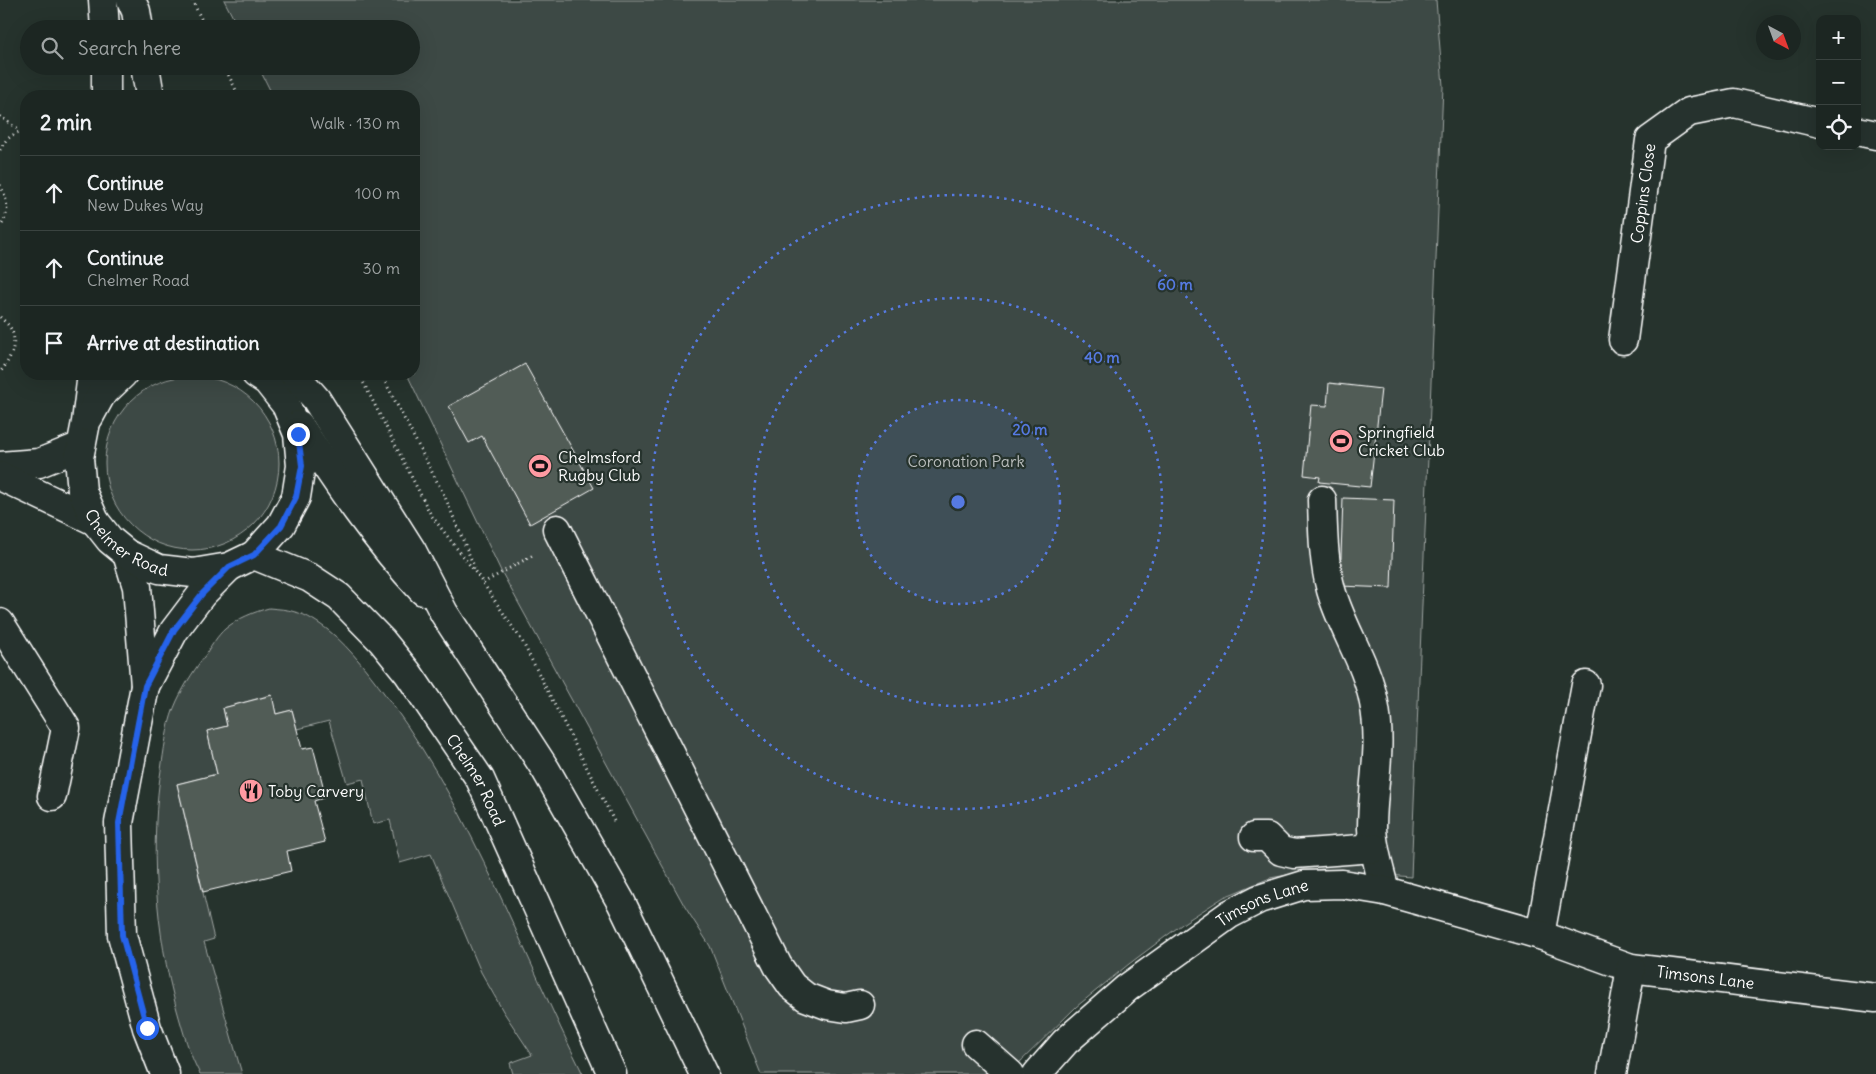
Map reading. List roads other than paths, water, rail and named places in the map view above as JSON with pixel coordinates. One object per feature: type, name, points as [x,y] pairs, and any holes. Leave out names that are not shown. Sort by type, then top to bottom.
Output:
[{"type":"street","points":[[103,0],[104,20]]},
{"type":"street","points":[[131,0],[138,20]]},
{"type":"street","points":[[106,75],[106,90]]},
{"type":"street","name":"Coppins Close","points":[[1624,340],[1650,140],[1689,112],[1734,103],[1816,122]]},
{"type":"street","points":[[1861,132],[1876,135]]},
{"type":"street","name":"Chelmer Road","points":[[91,380],[84,434],[78,458],[82,491],[95,521],[110,540],[127,554],[159,569],[193,573],[229,567],[254,555],[281,526],[296,497],[302,466],[298,434],[286,405]]},
{"type":"street","name":"Chelmer Road","points":[[84,434],[101,395],[117,380]]},
{"type":"street","name":"Chelmer Road","points":[[265,380],[286,405],[345,496],[395,562],[444,614]]},
{"type":"street","name":"Chelmer Road","points":[[300,380],[316,398],[402,534],[444,614],[546,770],[621,902],[704,1074]]},
{"type":"street","points":[[0,466],[40,463],[84,434]]},
{"type":"street","points":[[0,476],[95,521]]},
{"type":"street","points":[[1322,500],[1325,560],[1331,591],[1365,673],[1374,703],[1378,759],[1372,828],[1374,848],[1385,892]]},
{"type":"street","points":[[560,535],[778,966],[792,986],[806,997],[827,1005],[846,1008],[860,1005]]},
{"type":"street","points":[[127,554],[137,587],[145,686],[119,823],[122,935],[147,1028],[165,1074]]},
{"type":"street","name":"Chelmer Road","points":[[254,555],[310,578],[339,597],[382,641],[408,673],[480,779],[612,1074]]},
{"type":"street","points":[[145,686],[174,630],[202,594],[229,567]]},
{"type":"street","points":[[0,623],[66,728],[52,796]]},
{"type":"street","points":[[1540,935],[1586,685]]},
{"type":"street","points":[[1254,837],[1267,837],[1281,851],[1294,854],[1374,848]]},
{"type":"street","name":"Timsons Lane","points":[[1036,1074],[1064,1042],[1127,988],[1230,914],[1259,899],[1304,885],[1342,884],[1385,892],[1540,935],[1631,968],[1876,998]]},
{"type":"street","points":[[1612,1074],[1631,968]]},
{"type":"street","points":[[976,1044],[1010,1074]]},
{"type":"place","name":"Springfield Cricket Club","points":[[1341,441]]},
{"type":"place","name":"Chelmsford Rugby Club","points":[[540,466]]},
{"type":"place","name":"Toby Carvery","points":[[251,791]]},
{"type":"park label","name":"Coronation Park","points":[[966,461]]}]
